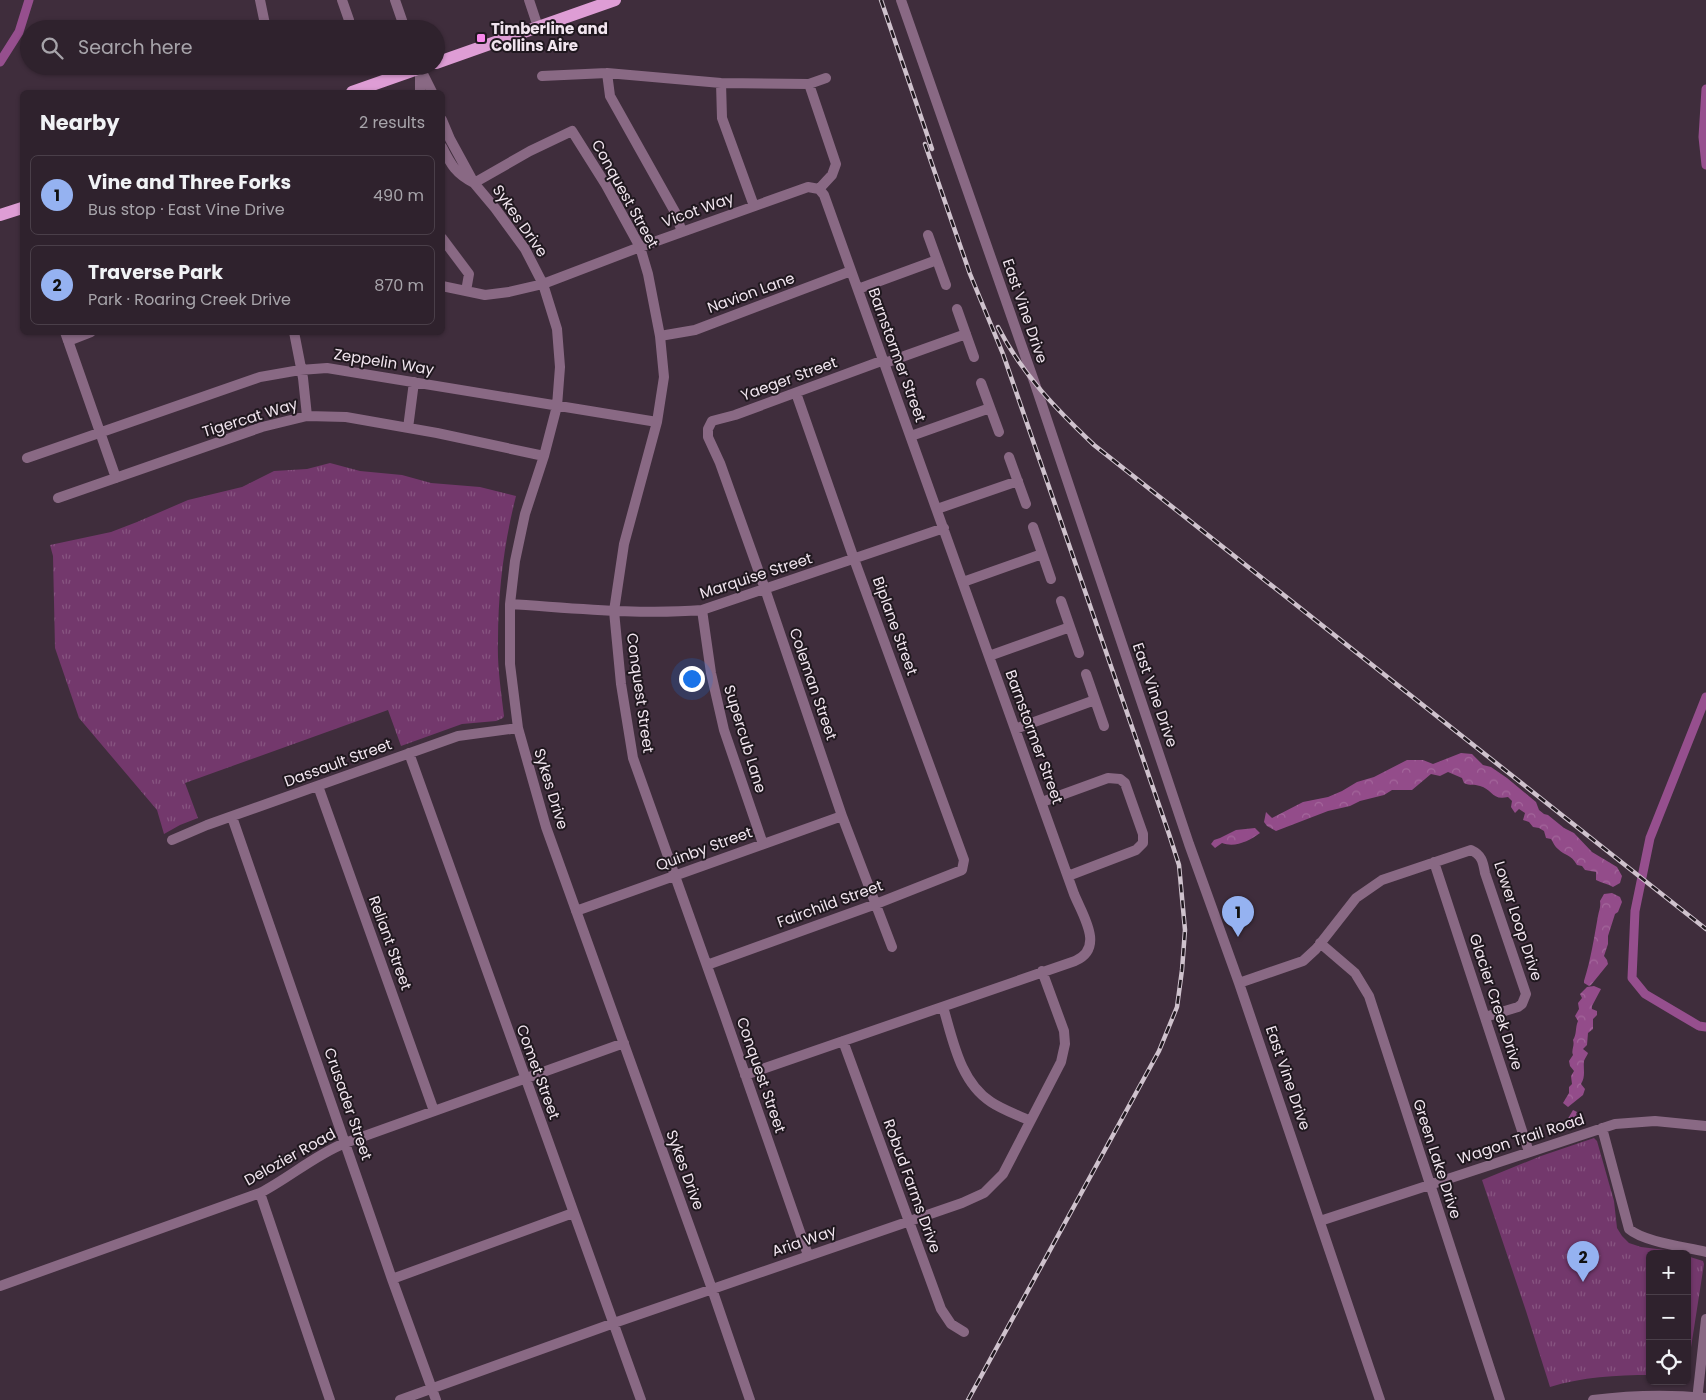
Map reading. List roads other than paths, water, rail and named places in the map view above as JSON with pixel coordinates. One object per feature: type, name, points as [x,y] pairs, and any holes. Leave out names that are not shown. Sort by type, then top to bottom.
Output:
[{"type":"main road","points":[[445,59],[615,0]]},
{"type":"main road","points":[[358,90],[399,75]]},
{"type":"main road","points":[[0,215],[20,210]]},
{"type":"street","points":[[260,0],[264,20]]},
{"type":"street","points":[[342,0],[349,20]]},
{"type":"street","points":[[395,0],[402,20]]},
{"type":"street","points":[[529,0],[538,27]]},
{"type":"street","name":"East Vine Drive","points":[[901,0],[1035,384],[1189,844],[1240,983],[1380,1400]]},
{"type":"street","points":[[542,76],[607,73],[721,83],[809,84],[826,78]]},
{"type":"street","points":[[607,73],[610,96],[675,212],[682,232]]},
{"type":"street","points":[[420,90],[421,75]]},
{"type":"street","points":[[425,75],[431,90]]},
{"type":"street","points":[[721,83],[722,118],[754,206]]},
{"type":"street","points":[[809,84],[836,164],[832,175],[819,189]]},
{"type":"street","points":[[445,127],[474,182]]},
{"type":"street","name":"Conquest Street","points":[[474,182],[530,151],[572,131],[606,185],[640,247],[648,274],[660,336],[664,377],[657,422],[624,544],[614,611],[621,684],[633,758],[808,1255]]},
{"type":"street","points":[[445,153],[460,176],[474,182]]},
{"type":"street","name":"Sykes Drive","points":[[474,182],[525,249],[543,284],[557,330],[560,367],[557,406],[544,456],[525,514],[515,561],[510,604],[510,664],[518,728],[546,827],[750,1400]]},
{"type":"street","name":"Vicot Way","points":[[445,287],[485,295],[509,292],[543,284],[808,187],[819,189]]},
{"type":"street","name":"Barnstormer Street","points":[[745,1075],[1084,957],[1090,950],[1090,934],[824,194],[819,189]]},
{"type":"street","points":[[928,235],[946,284]]},
{"type":"street","points":[[445,242],[469,274],[466,291]]},
{"type":"street","points":[[858,289],[937,260]]},
{"type":"street","name":"Navion Lane","points":[[660,336],[695,330],[851,272]]},
{"type":"street","points":[[957,310],[974,357]]},
{"type":"street","name":"Yaeger Street","points":[[708,430],[712,422],[966,334]]},
{"type":"street","points":[[294,335],[307,416]]},
{"type":"street","points":[[66,336],[116,478]]},
{"type":"street","name":"Zeppelin Way","points":[[27,458],[100,431],[260,377],[300,370],[327,368],[657,422]]},
{"type":"street","points":[[408,428],[414,382]]},
{"type":"street","points":[[981,383],[999,432]]},
{"type":"street","name":"Biplane Street","points":[[796,393],[854,559],[964,860],[962,870]]},
{"type":"street","points":[[911,436],[990,408]]},
{"type":"street","name":"Tigercat Way","points":[[58,498],[262,427],[307,416],[346,417],[544,456]]},
{"type":"street","name":"Coleman Street","points":[[708,430],[708,437],[720,463],[765,589],[842,816],[892,947]]},
{"type":"street","points":[[1008,457],[1026,504]]},
{"type":"street","points":[[937,509],[1018,482]]},
{"type":"street","points":[[1033,527],[1051,579]]},
{"type":"street","name":"Marquise Street","points":[[510,604],[671,613],[702,610],[944,528]]},
{"type":"street","points":[[963,582],[1042,554]]},
{"type":"street","points":[[1061,600],[1079,653]]},
{"type":"street","name":"Supercub Lane","points":[[702,610],[711,672],[724,730],[763,844]]},
{"type":"street","points":[[989,656],[1070,627]]},
{"type":"street","points":[[1086,674],[1104,726]]},
{"type":"street","points":[[1015,729],[1095,700]]},
{"type":"street","name":"Dassault Street","points":[[172,840],[207,825],[458,736],[518,728]]},
{"type":"street","name":"Comet Street","points":[[409,753],[641,1400]]},
{"type":"street","points":[[1042,802],[1108,778],[1120,779],[1125,783],[1143,834],[1143,842],[1136,850],[1068,876]]},
{"type":"street","name":"Reliant Street","points":[[318,786],[434,1111]]},
{"type":"street","name":"Quinby Street","points":[[576,911],[842,816]]},
{"type":"street","name":"Crusader Street","points":[[232,817],[392,1279],[436,1400]]},
{"type":"street","name":"Lower Loop Drive","points":[[1434,862],[1471,850],[1477,853],[1484,863],[1485,873],[1526,994],[1522,1004],[1518,1007],[1485,1017]]},
{"type":"street","points":[[1240,983],[1303,961],[1356,898],[1371,886],[1392,876],[1434,862]]},
{"type":"street","name":"Glacier Creek Drive","points":[[1434,862],[1529,1152]]},
{"type":"street","name":"Fairchild Street","points":[[707,965],[876,904],[962,870]]},
{"type":"street","name":"Green Lake Drive","points":[[1320,943],[1355,973],[1369,996],[1500,1400]]},
{"type":"street","name":"Aria Way","points":[[400,1400],[614,1323],[962,1203],[984,1193],[1003,1174],[1061,1062],[1065,1044],[1064,1031],[1042,971]]},
{"type":"street","points":[[942,1007],[962,1067],[973,1085],[991,1102],[1030,1121]]},
{"type":"street","name":"Robud Farms Drive","points":[[843,1041],[941,1309],[951,1324],[964,1332]]},
{"type":"street","name":"Delozier Road","points":[[0,1286],[260,1193],[324,1153],[345,1143],[624,1043]]},
{"type":"street","name":"Wagon Trail Road","points":[[1320,1221],[1615,1124],[1655,1120],[1706,1126]]},
{"type":"street","points":[[1602,1128],[1629,1229],[1635,1234],[1647,1238],[1706,1252]]},
{"type":"street","points":[[260,1193],[330,1400]]},
{"type":"street","points":[[392,1279],[573,1213]]},
{"type":"street","points":[[1593,1400],[1629,1395],[1674,1395],[1700,1399],[1706,1319]]},
{"type":"waterway","points":[[23,20],[29,0]]},
{"type":"waterway","points":[[0,62],[20,29]]},
{"type":"waterway","points":[[1706,89],[1703,137],[1706,165]]},
{"type":"waterway","points":[[1706,697],[1650,838],[1635,911],[1632,978],[1645,994],[1699,1026],[1706,1027]]},
{"type":"railway","points":[[881,0],[932,149]]},
{"type":"railway","points":[[925,144],[970,274],[1003,354],[1169,834],[1179,865],[1185,930],[1177,1007],[1159,1051],[968,1400]]},
{"type":"railway","points":[[998,327],[1007,344],[1041,390],[1094,445],[1706,929]]},
{"type":"place","name":"Timberline and Collins Aire","points":[[481,38]]},
{"type":"place","name":"Vine and Three Forks","points":[[1238,937]]},
{"type":"place","name":"Traverse Park","points":[[1583,1282]]}]
